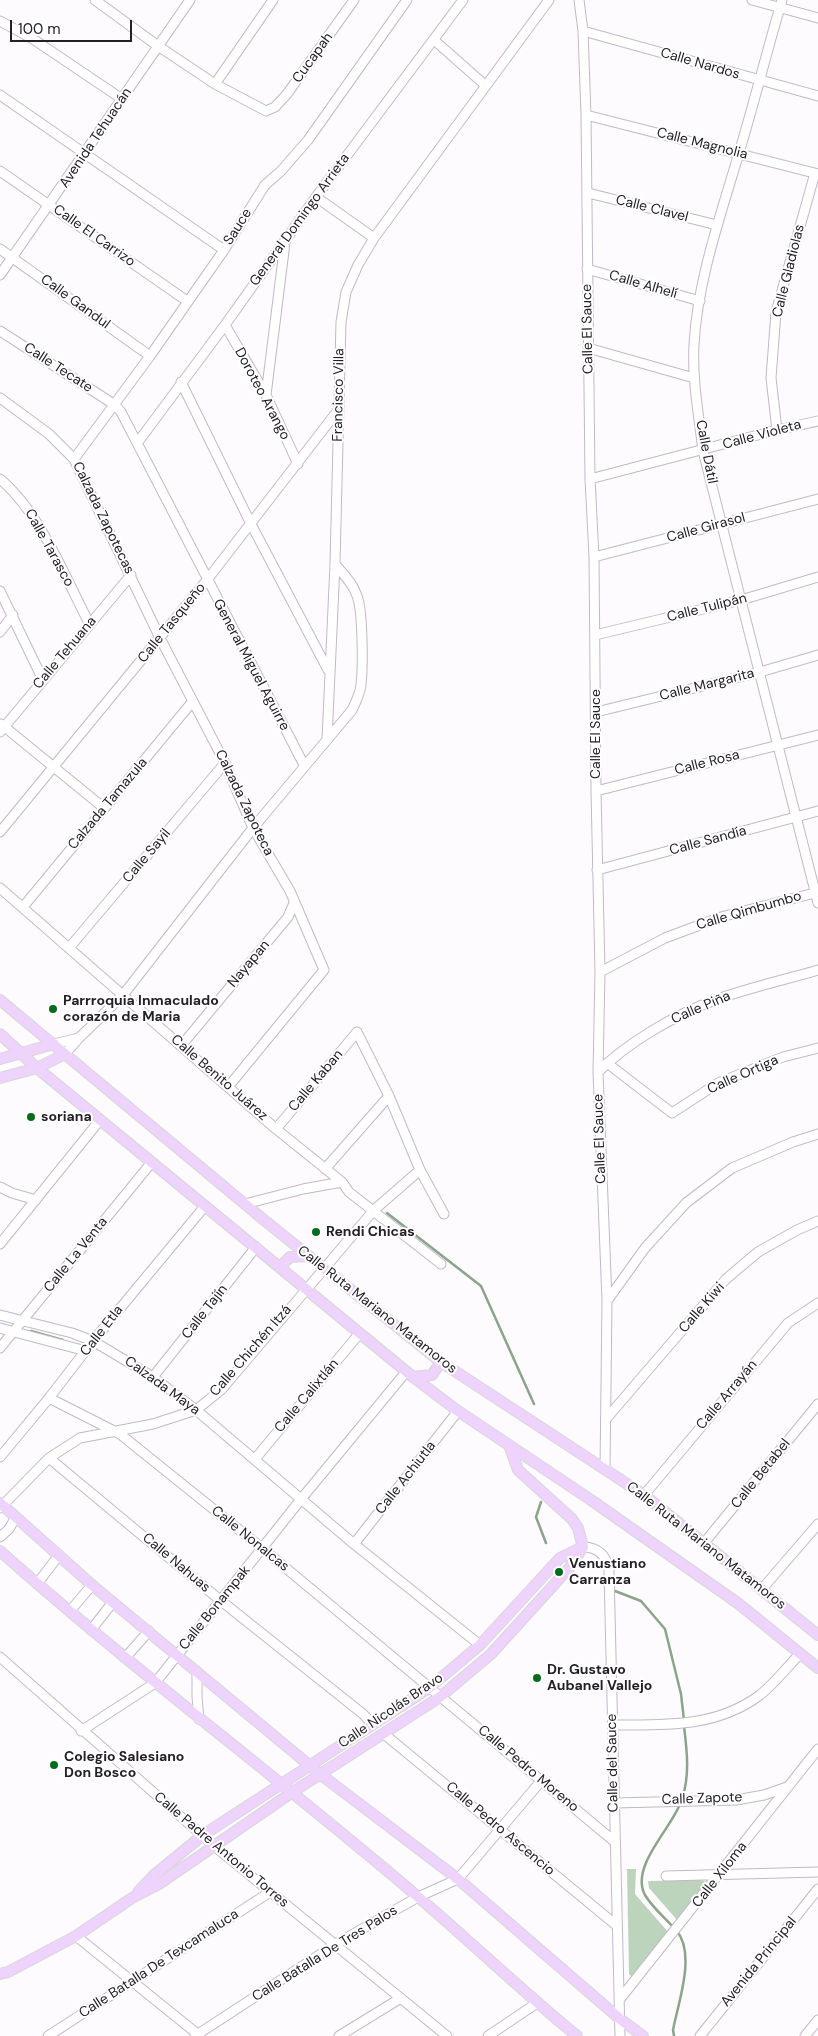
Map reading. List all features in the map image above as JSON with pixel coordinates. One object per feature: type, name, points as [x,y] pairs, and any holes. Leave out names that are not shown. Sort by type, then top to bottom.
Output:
[{"type":"main road","name":"Calle Ruta Mariano Matamoros","points":[[0,1000],[323,1269],[440,1362],[644,1495],[818,1635]]},
{"type":"main road","name":"Calle Ruta Mariano Matamoros","points":[[0,1034],[37,1068],[359,1334],[458,1412],[591,1500],[739,1604],[818,1668]]},
{"type":"main road","points":[[0,1059],[54,1044]]},
{"type":"main road","points":[[0,1078],[37,1068],[66,1054]]},
{"type":"main road","points":[[280,1267],[290,1258],[308,1256]]},
{"type":"main road","points":[[410,1374],[432,1375],[440,1362]]},
{"type":"main road","points":[[509,1445],[518,1470],[572,1519],[578,1528],[583,1547]]},
{"type":"main road","points":[[1,1506],[60,1555],[92,1585],[310,1766],[458,1879],[642,2036]]},
{"type":"main road","name":"Calle Nicolás Bravo","points":[[132,1898],[153,1876],[203,1835],[429,1688],[480,1645],[560,1558],[583,1547]]},
{"type":"main road","name":"Calle Nicolás Bravo","points":[[0,1974],[8,1972],[76,1936],[132,1898],[159,1884],[291,1793],[440,1697],[491,1654],[570,1567],[583,1547]]},
{"type":"main road","points":[[0,1551],[155,1683],[418,1897],[536,2003],[577,2036]]},
{"type":"street","name":"Avenida Tehuacán","points":[[0,274],[50,205],[190,0]]},
{"type":"street","points":[[99,1],[158,46],[216,84],[273,0]]},
{"type":"street","name":"Cucapah","points":[[216,84],[266,111],[275,107],[287,94],[354,0]]},
{"type":"street","name":"Sauce","points":[[74,458],[150,356],[224,250],[265,185],[281,171],[308,140],[407,0]]},
{"type":"street","name":"General Domingo Arrieta","points":[[138,442],[225,325],[316,197],[463,0]]},
{"type":"street","name":"Francisco Villa","points":[[327,739],[341,322],[346,292],[358,265],[374,238],[549,0]]},
{"type":"street","name":"Calle El Sauce","points":[[579,0],[583,31],[588,193],[586,270],[590,479],[594,557],[597,870],[600,972],[598,1072],[607,1301],[605,1469]]},
{"type":"street","points":[[752,0],[781,4],[818,18]]},
{"type":"street","name":"Calle Dátil","points":[[781,4],[717,225],[700,301],[694,344],[694,378],[703,451],[796,817],[817,892],[818,903]]},
{"type":"street","points":[[0,21],[33,39],[122,99]]},
{"type":"street","name":"Calle Nardos","points":[[583,31],[818,96]]},
{"type":"street","points":[[434,40],[485,85]]},
{"type":"street","points":[[0,95],[224,250]]},
{"type":"street","name":"Calle Magnolia","points":[[586,115],[816,173]]},
{"type":"street","name":"Calle El Carrizo","points":[[0,171],[187,301]]},
{"type":"street","name":"Calle Gladiolas","points":[[777,430],[772,378],[776,312],[816,173]]},
{"type":"street","name":"Calle Clavel","points":[[588,193],[717,225]]},
{"type":"street","points":[[316,197],[374,238]]},
{"type":"street","points":[[266,395],[285,240]]},
{"type":"street","name":"Calle Gandul","points":[[0,249],[150,356]]},
{"type":"street","name":"Calle Alhelí","points":[[586,270],[700,301]]},
{"type":"street","name":"Doroteo Arango","points":[[225,325],[266,395],[298,464]]},
{"type":"street","name":"Calle Tecate","points":[[0,331],[115,405]]},
{"type":"street","points":[[588,348],[694,378]]},
{"type":"street","points":[[181,382],[251,524],[328,670]]},
{"type":"street","name":"Calzada Zapotecas","points":[[0,398],[49,434],[74,458],[132,575],[160,638]]},
{"type":"street","name":"General Miguel Aguirre","points":[[115,405],[138,442],[207,580],[304,765]]},
{"type":"street","name":"Calle Tasqueño","points":[[0,832],[207,580],[339,409]]},
{"type":"street","name":"Calle Violeta","points":[[590,479],[818,421]]},
{"type":"street","name":"Calle Tarasco","points":[[0,480],[13,490],[33,514],[89,623]]},
{"type":"street","name":"Calle Girasol","points":[[594,557],[818,499]]},
{"type":"street","points":[[66,1054],[79,1038],[123,995],[253,828],[352,710],[358,698],[361,685],[360,609],[357,596],[351,584],[334,564]]},
{"type":"street","name":"Calle Tehuana","points":[[2,727],[132,575]]},
{"type":"street","name":"Calle Tulipán","points":[[595,635],[741,600],[818,578]]},
{"type":"street","points":[[0,590],[42,680]]},
{"type":"street","points":[[0,632],[13,615]]},
{"type":"street","name":"Calzada Zapoteca","points":[[160,638],[225,763],[253,828],[290,891],[324,970],[228,1087]]},
{"type":"street","name":"Calle Margarita","points":[[596,712],[760,672],[818,655]]},
{"type":"street","name":"Calzada Tamazula","points":[[23,907],[193,701]]},
{"type":"street","points":[[2,727],[104,808]]},
{"type":"street","name":"Calle Rosa","points":[[596,791],[818,735]]},
{"type":"street","name":"Calle Sayil","points":[[69,948],[225,763]]},
{"type":"street","name":"Calle Sandía","points":[[597,870],[818,811]]},
{"type":"street","name":"Calle Benito Juárez","points":[[0,888],[276,1129],[342,1182],[349,1192],[441,1264]]},
{"type":"street","name":"Calle Qimbumbo","points":[[600,972],[665,938],[721,917],[817,892]]},
{"type":"street","name":"Nayapan","points":[[181,1046],[288,918],[294,903]]},
{"type":"street","name":"Calle Piña","points":[[598,1072],[606,1063],[659,1026],[714,1000],[818,970]]},
{"type":"street","name":"Calle Kaban","points":[[276,1129],[356,1032],[389,1096]]},
{"type":"street","points":[[54,1044],[79,1038]]},
{"type":"street","name":"Calle Ortiga","points":[[606,1063],[672,1113],[718,1083],[783,1057],[818,1048]]},
{"type":"street","points":[[326,1169],[389,1096],[420,1170],[444,1214]]},
{"type":"street","points":[[0,1244],[100,1120]]},
{"type":"street","points":[[607,1301],[645,1248],[686,1203],[732,1168],[793,1142],[818,1134]]},
{"type":"street","name":"Calle La Venta","points":[[0,1348],[152,1162]]},
{"type":"street","name":"Calle Chichén Itzá","points":[[1,1506],[49,1458],[80,1438],[152,1424],[196,1410],[221,1390],[374,1210],[420,1170]]},
{"type":"street","points":[[245,1204],[303,1189],[342,1182]]},
{"type":"street","points":[[0,1187],[12,1193],[36,1200]]},
{"type":"street","name":"Calle Etla","points":[[0,1457],[205,1206]]},
{"type":"street","name":"Calle Kiwi","points":[[606,1419],[726,1279],[758,1252],[797,1230],[818,1221]]},
{"type":"street","name":"Calle Tajín","points":[[153,1377],[256,1247]]},
{"type":"street","name":"Calle Arrayán","points":[[644,1495],[788,1323],[818,1303]]},
{"type":"street","name":"Calzada Maya","points":[[0,1314],[72,1333],[93,1341],[153,1377],[302,1498],[354,1544],[480,1645]]},
{"type":"street","points":[[0,1328],[86,1351]]},
{"type":"street","name":"Calle Calixtlán","points":[[254,1459],[359,1334]]},
{"type":"street","name":"Calle Bonampak","points":[[81,1731],[155,1683],[302,1498],[410,1374]]},
{"type":"street","name":"Calle Nonalcas","points":[[49,1398],[116,1432],[263,1549],[440,1697]]},
{"type":"street","name":"Calle Betabel","points":[[704,1543],[818,1404]]},
{"type":"street","name":"Calle Achiutla","points":[[354,1544],[458,1412]]},
{"type":"street","name":"Calle Nahuas","points":[[49,1458],[220,1600],[363,1714],[374,1725]]},
{"type":"street","points":[[0,1537],[9,1529],[16,1517]]},
{"type":"street","points":[[762,1589],[818,1524]]},
{"type":"street","name":"Calle del Sauce","points":[[583,1547],[592,1547],[608,1561],[620,2036]]},
{"type":"street","points":[[37,1584],[60,1555]]},
{"type":"street","points":[[70,1612],[92,1585]]},
{"type":"street","points":[[91,1630],[113,1602]]},
{"type":"street","points":[[125,1658],[149,1632]]},
{"type":"street","points":[[613,1725],[690,1723],[703,1721],[731,1711],[760,1695],[800,1654]]},
{"type":"street","name":"Calle Padre Antonio Torres","points":[[0,1657],[81,1731],[214,1845],[447,2036]]},
{"type":"street","points":[[197,1672],[196,1688],[199,1719]]},
{"type":"street","name":"Calle Pedro Moreno","points":[[440,1697],[615,1842]]},
{"type":"street","name":"Calle Pedro Ascencio","points":[[384,1734],[616,1925]]},
{"type":"street","name":"Calle Xiloma","points":[[620,1999],[818,1749]]},
{"type":"street","points":[[458,1879],[542,1781]]},
{"type":"street","name":"Calle Zapote","points":[[614,1803],[736,1800],[764,1795],[787,1787]]},
{"type":"street","points":[[666,1876],[818,1872]]},
{"type":"street","name":"Calle Batalla De Tres Palos","points":[[198,2035],[336,1944],[418,1897],[458,1879]]},
{"type":"street","name":"Avenida Principal","points":[[700,2036],[818,1888]]},
{"type":"street","name":"Calle Batalla De Texcamaluca","points":[[48,2036],[270,1892]]},
{"type":"street","points":[[76,1936],[198,2035]]},
{"type":"street","points":[[339,2036],[401,1998]]},
{"type":"street","points":[[488,2036],[536,2003]]},
{"type":"street","points":[[805,2036],[818,2020]]},
{"type":"green space","points":[[627,1869],[636,1869],[635,1894],[669,1933],[635,1976],[629,1974]]},
{"type":"green space","points":[[699,1880],[708,1882],[678,1921],[649,1888],[648,1881]]},
{"type":"waterway","points":[[387,1213],[481,1286],[534,1404]]},
{"type":"waterway","points":[[31,1331],[63,1340]]},
{"type":"waterway","points":[[541,1502],[536,1517],[546,1543]]},
{"type":"waterway","points":[[615,1591],[641,1601],[665,1629],[681,1694],[684,1720]]},
{"type":"waterway","points":[[682,1799],[687,1772],[684,1726]]},
{"type":"waterway","points":[[673,1927],[645,1895],[642,1884],[647,1861],[680,1804]]},
{"type":"waterway","points":[[674,2036],[673,2030],[685,1966],[685,1953],[677,1931]]},
{"type":"place","name":"Parrroquia Inmaculado corazón de Maria","points":[[53,1009]]},
{"type":"place","name":"soriana","points":[[31,1117]]},
{"type":"place","name":"Rendi Chicas","points":[[316,1232]]},
{"type":"place","name":"Venustiano Carranza","points":[[559,1572]]},
{"type":"place","name":"Dr. Gustavo Aubanel Vallejo","points":[[537,1678]]},
{"type":"place","name":"Colegio Salesiano Don Bosco","points":[[54,1765]]}]
